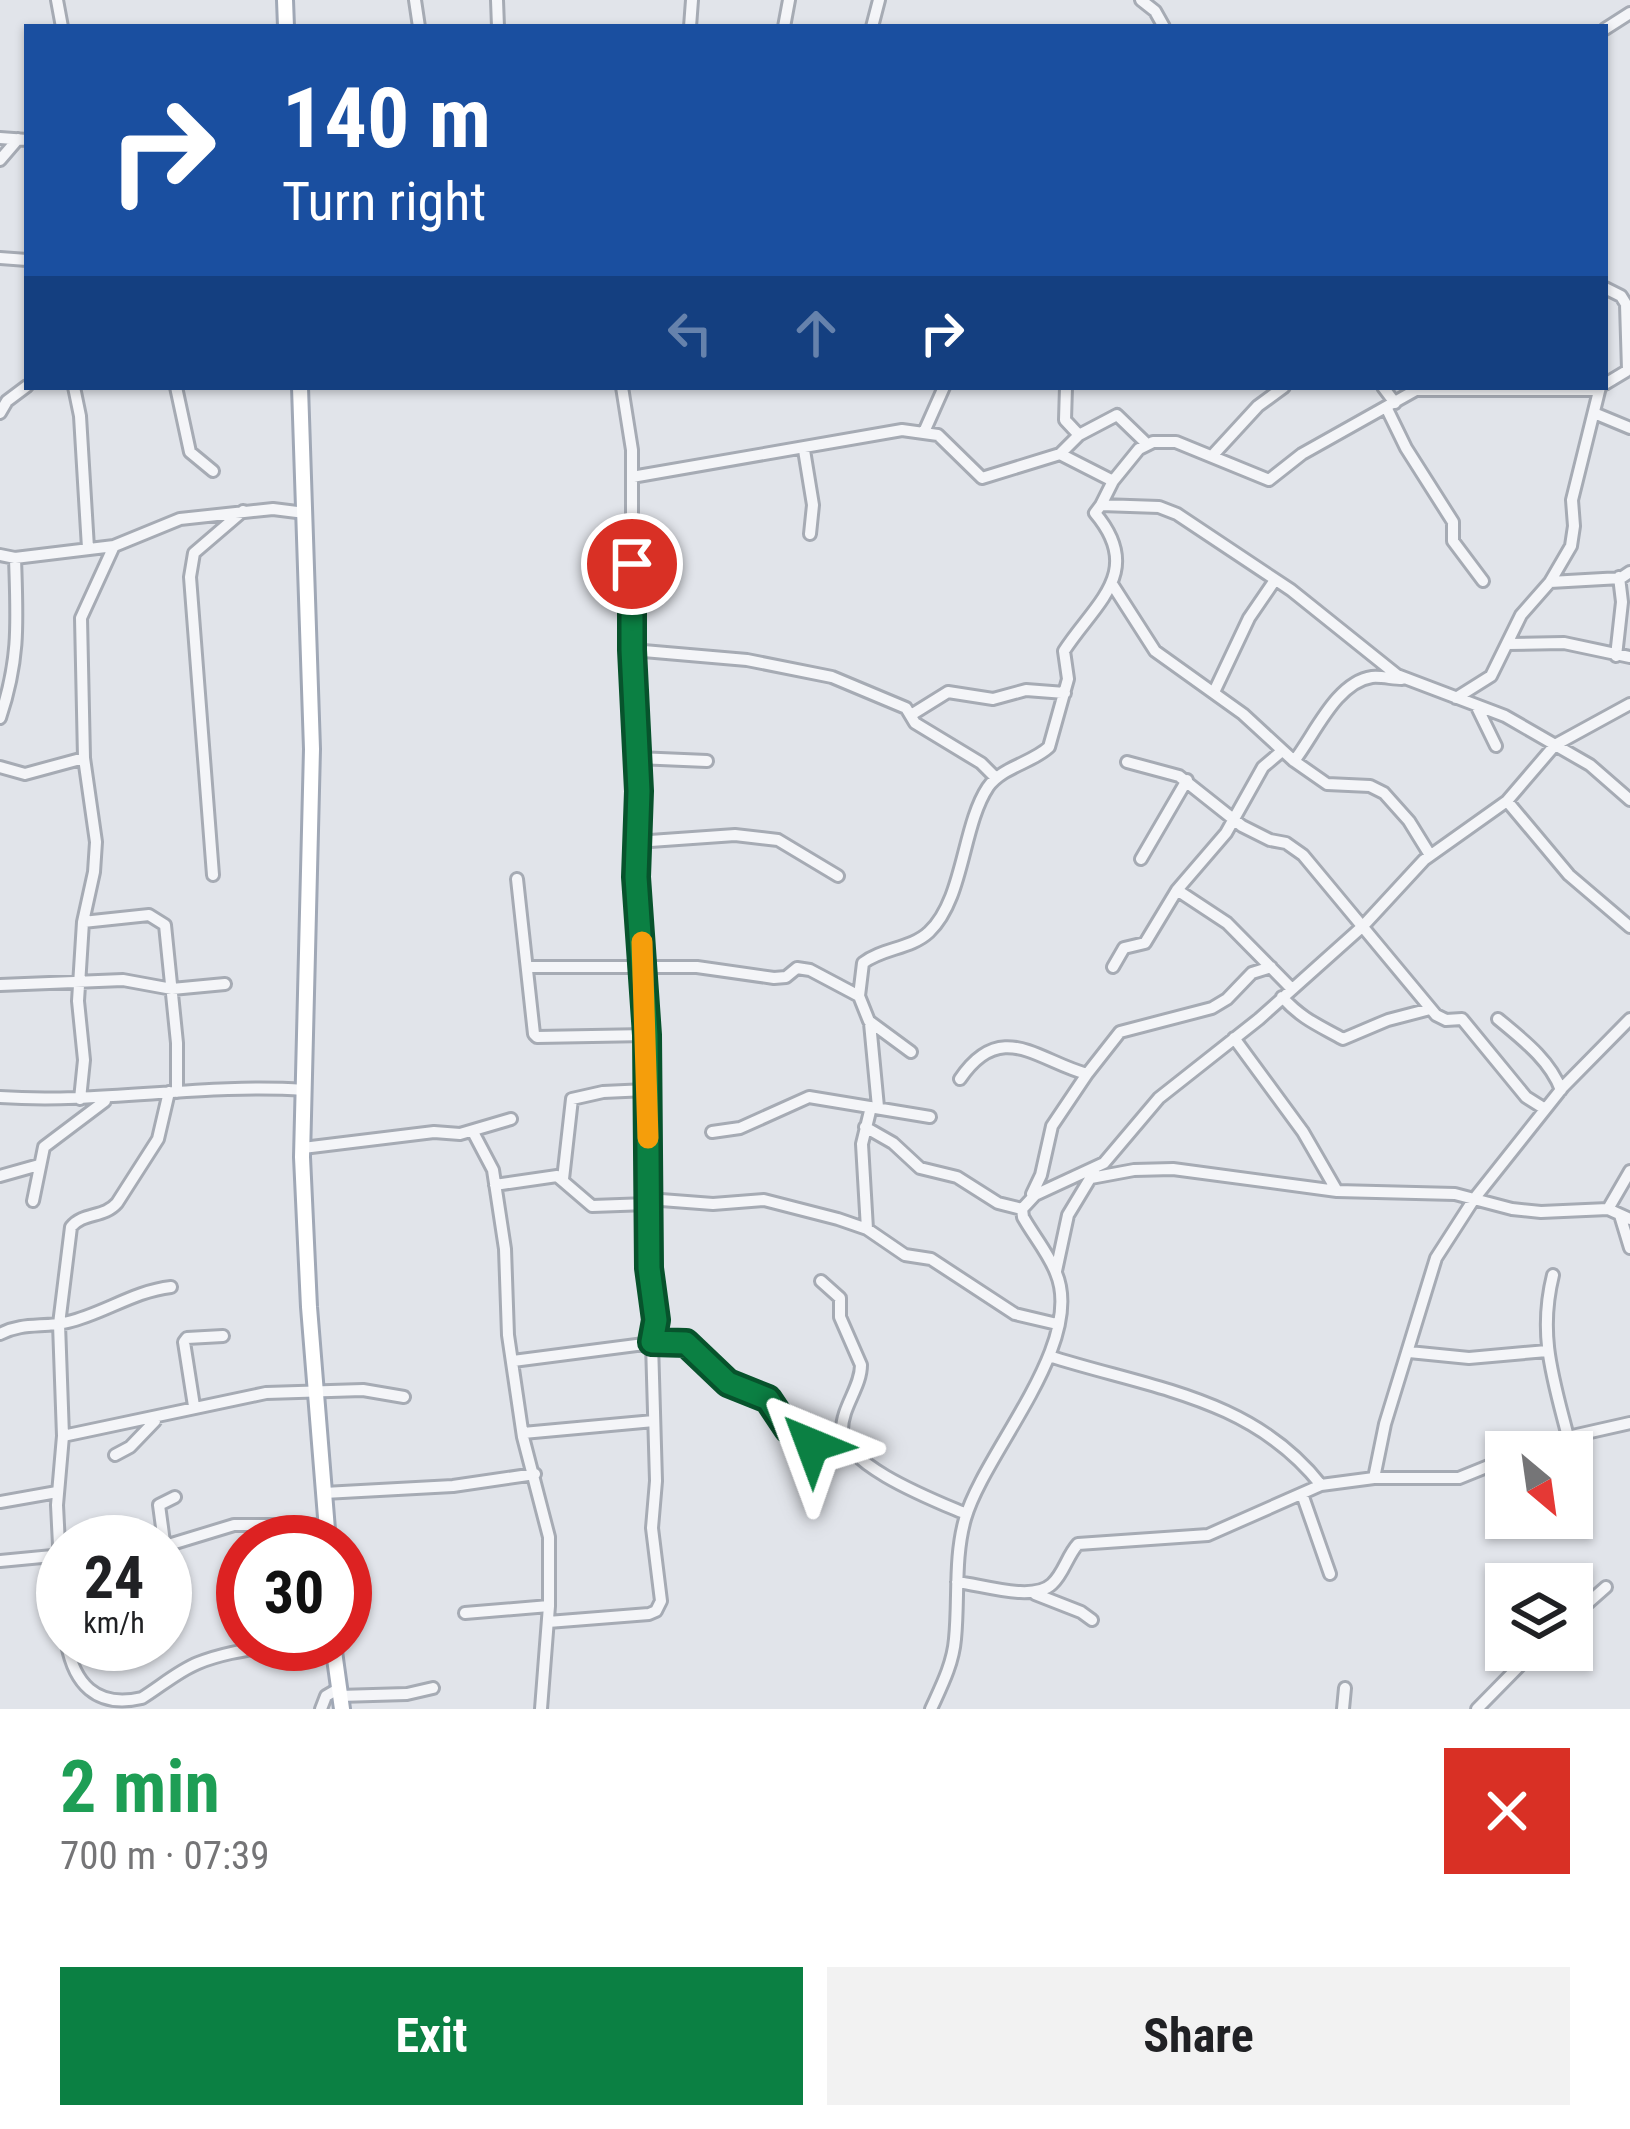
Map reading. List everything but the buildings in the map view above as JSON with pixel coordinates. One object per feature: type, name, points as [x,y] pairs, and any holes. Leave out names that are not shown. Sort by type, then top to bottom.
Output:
[{"type":"main road","points":[[300,390],[312,749],[303,1148],[326,1515]]},
{"type":"street","points":[[1141,0],[1155,5]]},
{"type":"street","points":[[0,138],[23,139]]},
{"type":"street","points":[[0,160],[23,139]]},
{"type":"street","points":[[1608,290],[1626,304],[1629,369]]},
{"type":"street","points":[[75,390],[88,548]]},
{"type":"street","points":[[177,390],[190,452],[213,471]]},
{"type":"street","points":[[548,1622],[638,1616],[658,1608],[660,1585],[652,1528],[656,1310],[649,1268],[647,1035],[636,842],[632,477],[622,390]]},
{"type":"street","points":[[924,432],[943,390]]},
{"type":"street","points":[[1066,390],[1065,420],[1079,435]]},
{"type":"street","points":[[1212,456],[1258,406],[1280,390]]},
{"type":"street","points":[[1384,390],[1406,448],[1453,522],[1454,541],[1483,581]]},
{"type":"street","points":[[1107,505],[1112,481],[1148,444],[1176,442],[1269,479],[1302,454],[1419,390]]},
{"type":"street","points":[[1456,698],[1486,681],[1521,615],[1550,582],[1573,538],[1572,500],[1601,390]]},
{"type":"street","points":[[1594,413],[1630,428]]},
{"type":"street","points":[[632,477],[892,431],[940,436],[982,478],[1060,454],[1079,435],[1119,415],[1148,444]]},
{"type":"street","points":[[804,450],[813,505],[810,534]]},
{"type":"street","points":[[1060,454],[1112,481]]},
{"type":"street","points":[[867,1228],[862,1144],[875,1107],[870,1023],[860,995],[864,961],[921,938],[934,926],[961,868],[981,800],[996,778],[1047,749],[1068,679],[1064,651],[1112,584],[1116,568],[1110,532],[1095,513],[1107,505],[1159,506],[1177,514],[1275,580],[1407,680]]},
{"type":"street","points":[[0,555],[15,559],[114,546],[180,519],[273,508],[305,512]]},
{"type":"street","points":[[213,874],[190,577],[194,553],[243,511]]},
{"type":"street","points":[[80,1099],[83,922],[96,842],[85,758],[81,618],[114,546]]},
{"type":"street","points":[[0,718],[18,643],[15,559]]},
{"type":"street","points":[[1507,644],[1564,643],[1623,656],[1624,575],[1550,582]]},
{"type":"street","points":[[1214,692],[1249,618],[1275,580]]},
{"type":"street","points":[[1112,584],[1153,648],[1332,787],[1377,788],[1409,821],[1430,855]]},
{"type":"street","points":[[632,650],[696,653],[808,669],[906,708],[915,723],[976,760],[996,778]]},
{"type":"street","points":[[1294,761],[1334,704],[1353,687],[1374,677],[1407,680],[1505,716],[1606,777],[1630,800]]},
{"type":"street","points":[[911,715],[948,692],[993,699],[1026,690],[1065,693]]},
{"type":"street","points":[[931,1709],[955,1644],[966,1514],[1049,1356],[1060,1298],[1056,1272],[1068,1215],[1093,1173],[1172,1085],[1234,1039],[1363,926],[1430,855],[1507,801],[1555,746],[1630,704]]},
{"type":"street","points":[[1476,705],[1496,746]]},
{"type":"street","points":[[1113,967],[1124,948],[1145,943],[1177,890],[1233,820],[1263,767],[1282,751]]},
{"type":"street","points":[[0,767],[25,774],[85,758]]},
{"type":"street","points":[[637,758],[707,761]]},
{"type":"street","points":[[1127,762],[1187,780],[1233,820],[1304,855],[1430,1009],[1442,1019],[1462,1019],[1520,1090],[1545,1109]]},
{"type":"street","points":[[1142,859],[1187,780]]},
{"type":"street","points":[[1507,801],[1569,875],[1630,927]]},
{"type":"street","points":[[636,842],[735,836],[778,839],[838,876]]},
{"type":"street","points":[[517,879],[537,1037],[647,1035]]},
{"type":"street","points":[[1177,890],[1227,923],[1271,968],[1306,1022],[1324,1025],[1343,1039],[1430,1009]]},
{"type":"street","points":[[59,1515],[63,1436],[59,1324],[71,1227],[81,1218],[109,1212],[117,1203],[158,1139],[173,1092],[172,989],[167,936],[159,918],[83,922]]},
{"type":"street","points":[[529,968],[716,968],[781,978],[800,968],[860,995]]},
{"type":"street","points":[[1056,1272],[1023,1217],[1041,1175],[1052,1126],[1087,1074],[1120,1032],[1212,1008],[1252,973],[1271,968]]},
{"type":"street","points":[[0,985],[123,980],[172,989],[225,984]]},
{"type":"street","points":[[1498,1019],[1556,1076],[1561,1090]]},
{"type":"street","points":[[1374,1478],[1384,1424],[1436,1258],[1474,1199],[1545,1109],[1630,1019]]},
{"type":"street","points":[[870,1023],[911,1052]]},
{"type":"street","points":[[1234,1039],[1303,1132],[1337,1191]]},
{"type":"street","points":[[961,1079],[983,1054],[1003,1047],[1022,1048],[1087,1074]]},
{"type":"street","points":[[1556,1076],[1573,1076]]},
{"type":"street","points":[[0,1097],[107,1099],[243,1086],[304,1090]]},
{"type":"street","points":[[563,1179],[572,1100],[603,1092],[647,1090]]},
{"type":"street","points":[[712,1132],[740,1128],[806,1098],[930,1117]]},
{"type":"street","points":[[33,1201],[44,1147],[107,1099]]},
{"type":"street","points":[[303,1148],[434,1132],[473,1132],[511,1119]]},
{"type":"street","points":[[865,1127],[920,1168],[957,1177],[998,1203],[1026,1204],[1093,1173],[1173,1169],[1337,1191],[1455,1194],[1541,1212],[1620,1215]]},
{"type":"street","points":[[473,1132],[489,1159],[494,1185],[506,1249],[508,1336],[523,1432],[549,1537],[550,1606],[541,1709]]},
{"type":"street","points":[[0,1176],[39,1165]]},
{"type":"street","points":[[1630,1171],[1620,1215],[1630,1248]]},
{"type":"street","points":[[494,1185],[549,1176],[563,1179],[592,1206],[764,1200],[867,1228],[906,1255],[931,1259],[1016,1314],[1057,1324]]},
{"type":"street","points":[[1553,1275],[1544,1321],[1567,1431]]},
{"type":"street","points":[[821,1281],[840,1298],[840,1317],[861,1365],[842,1428],[850,1450],[876,1471],[966,1514]]},
{"type":"street","points":[[0,1334],[21,1325],[59,1324],[152,1289],[171,1287]]},
{"type":"street","points":[[194,1406],[184,1342],[223,1336]]},
{"type":"street","points":[[513,1361],[652,1342],[686,1343],[728,1383],[768,1399],[796,1436],[828,1450],[850,1450]]},
{"type":"street","points":[[1408,1352],[1469,1358],[1547,1351]]},
{"type":"street","points":[[1049,1356],[1173,1389],[1214,1407],[1287,1445],[1321,1485]]},
{"type":"street","points":[[63,1436],[158,1418],[194,1406],[316,1390],[388,1391],[404,1396]]},
{"type":"street","points":[[115,1455],[130,1447],[158,1418]]},
{"type":"street","points":[[523,1432],[654,1421]]},
{"type":"street","points":[[1593,1431],[1630,1423]]},
{"type":"street","points":[[1035,1594],[1056,1580],[1078,1544],[1208,1535],[1321,1485],[1374,1478],[1459,1478],[1485,1468]]},
{"type":"street","points":[[324,1493],[453,1486],[535,1474]]},
{"type":"street","points":[[0,1502],[57,1492]]},
{"type":"street","points":[[1302,1494],[1330,1574]]},
{"type":"street","points":[[161,1515],[159,1505],[176,1497]]},
{"type":"street","points":[[0,1561],[36,1558]]},
{"type":"street","points":[[957,1582],[1035,1594],[1092,1621]]},
{"type":"street","points":[[1593,1598],[1606,1587]]},
{"type":"street","points":[[465,1613],[550,1606]]},
{"type":"street","points":[[72,1671],[98,1702],[109,1704],[136,1701],[185,1671]]},
{"type":"street","points":[[1477,1709],[1514,1671]]},
{"type":"street","points":[[321,1709],[326,1696],[407,1694],[434,1688]]},
{"type":"street","points":[[1343,1709],[1345,1688]]},
{"type":"slow traffic","points":[[642,942],[648,1138]]},
{"type":"route","points":[[632,564],[639,791],[636,877],[647,1035],[649,1268],[656,1310],[652,1342],[686,1343],[728,1383],[768,1399],[788,1429],[812,1445]]}]
